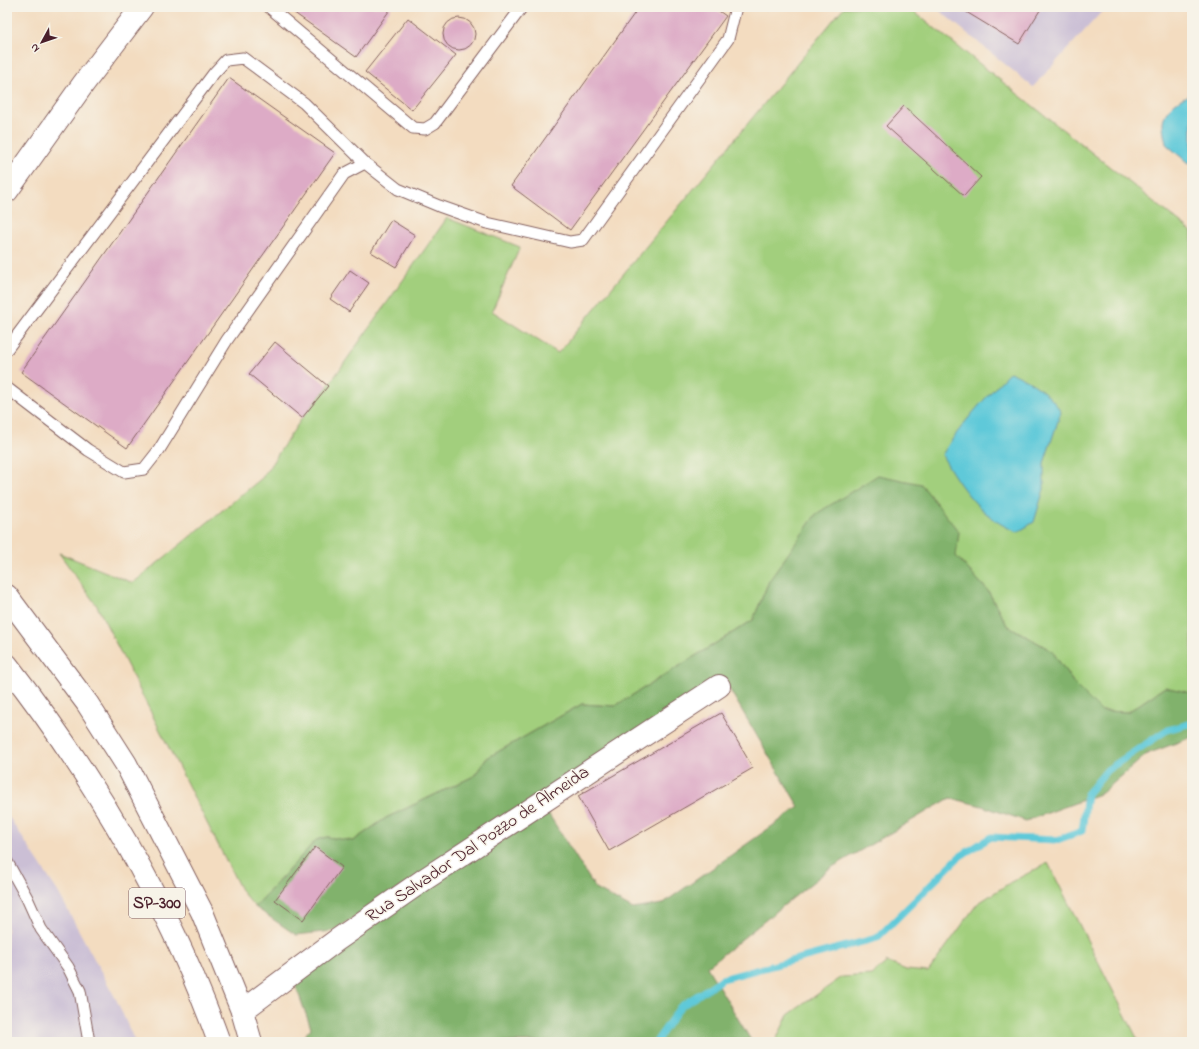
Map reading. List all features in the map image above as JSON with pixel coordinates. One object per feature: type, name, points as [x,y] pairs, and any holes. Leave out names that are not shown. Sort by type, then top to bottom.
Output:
[{"type":"main road","points":[[7,191],[84,83],[142,7]]},
{"type":"main road","name":"SP-300","points":[[7,596],[87,703],[126,764],[202,912],[242,1011],[251,1042]]},
{"type":"main road","name":"SP-300","points":[[7,665],[48,718],[82,769],[126,843],[192,976],[219,1042]]},
{"type":"main road","name":"Rua Salvador Dal Pozzo de Almeida","points":[[242,1011],[337,940],[425,879],[719,686]]},
{"type":"lane","points":[[269,7],[413,128],[425,129],[435,123],[522,7]]},
{"type":"lane","points":[[7,349],[210,79],[226,60],[243,58],[304,103],[365,163],[398,189],[487,223],[570,242],[583,240],[728,38],[736,7]]},
{"type":"lane","points":[[7,388],[88,450],[124,472],[144,468],[159,450],[227,340],[344,174],[365,163]]},
{"type":"lane","points":[[7,862],[27,898],[41,929],[68,967],[80,991],[89,1042]]},
{"type":"shaded area","points":[[935,7],[1106,7],[1033,87]]},
{"type":"shaded area","points":[[7,814],[58,892],[117,1001],[135,1042],[7,1042]]},
{"type":"green space","points":[[844,7],[908,7],[1192,232],[1192,695],[1165,687],[1128,712],[1101,711],[1075,685],[1052,651],[1007,625],[988,591],[956,556],[769,581],[753,620],[615,706],[582,704],[487,758],[474,776],[386,818],[353,841],[327,837],[316,840],[255,907],[242,892],[97,606],[59,553],[133,583],[262,478],[302,418],[328,386],[447,218],[520,247],[492,311],[558,353]]},
{"type":"green space","points":[[878,475],[921,484],[959,532],[956,556],[988,591],[1007,625],[1052,651],[1075,685],[1101,711],[1128,712],[1165,687],[1191,693],[1192,737],[1147,754],[1102,793],[1026,821],[982,806],[950,798],[829,869],[707,967],[752,1042],[299,1042],[311,1028],[295,984],[430,884],[548,813],[596,889],[633,909],[662,904],[799,807],[724,680],[333,931],[296,935],[255,907],[316,840],[327,837],[353,841],[386,818],[474,776],[487,758],[582,704],[615,706],[753,620],[769,581],[816,514]]},
{"type":"green space","points":[[1048,863],[1139,1042],[775,1042],[788,1015],[842,977],[871,975],[887,962],[906,970],[928,972],[977,904],[1011,882]]},
{"type":"water","points":[[1192,94],[1192,162],[1188,163],[1166,144],[1163,120],[1165,114],[1173,105],[1182,98]]},
{"type":"water","points":[[1010,372],[1025,379],[1046,393],[1061,412],[1044,463],[1044,489],[1034,522],[1018,532],[1005,527],[983,511],[973,501],[964,490],[942,455],[965,422]]},
{"type":"building","points":[[286,7],[392,7],[356,57]]},
{"type":"building","points":[[639,7],[713,7],[726,16],[570,230],[511,186]]},
{"type":"building","points":[[958,7],[1042,7],[1019,44]]},
{"type":"building","points":[[408,18],[456,55],[412,110],[365,72]]},
{"type":"building","points":[[459,18],[465,19],[472,25],[475,34],[474,40],[468,47],[459,50],[453,49],[446,43],[443,34],[444,28],[450,21]]},
{"type":"building","points":[[229,78],[335,153],[127,448],[21,372]]},
{"type":"building","points":[[904,106],[981,177],[964,196],[886,126]]},
{"type":"building","points":[[391,220],[415,235],[396,267],[371,252]]},
{"type":"building","points":[[350,270],[369,283],[349,312],[330,299]]},
{"type":"building","points":[[275,342],[328,386],[302,418],[249,374]]},
{"type":"building","points":[[721,713],[753,768],[609,851],[578,796]]},
{"type":"building","points":[[315,847],[342,867],[303,920],[275,900]]},
{"type":"waterway","points":[[656,1042],[680,1007],[722,979],[877,938],[959,857],[991,837],[1057,840],[1082,831],[1087,794],[1107,770],[1167,730],[1192,723]]}]
